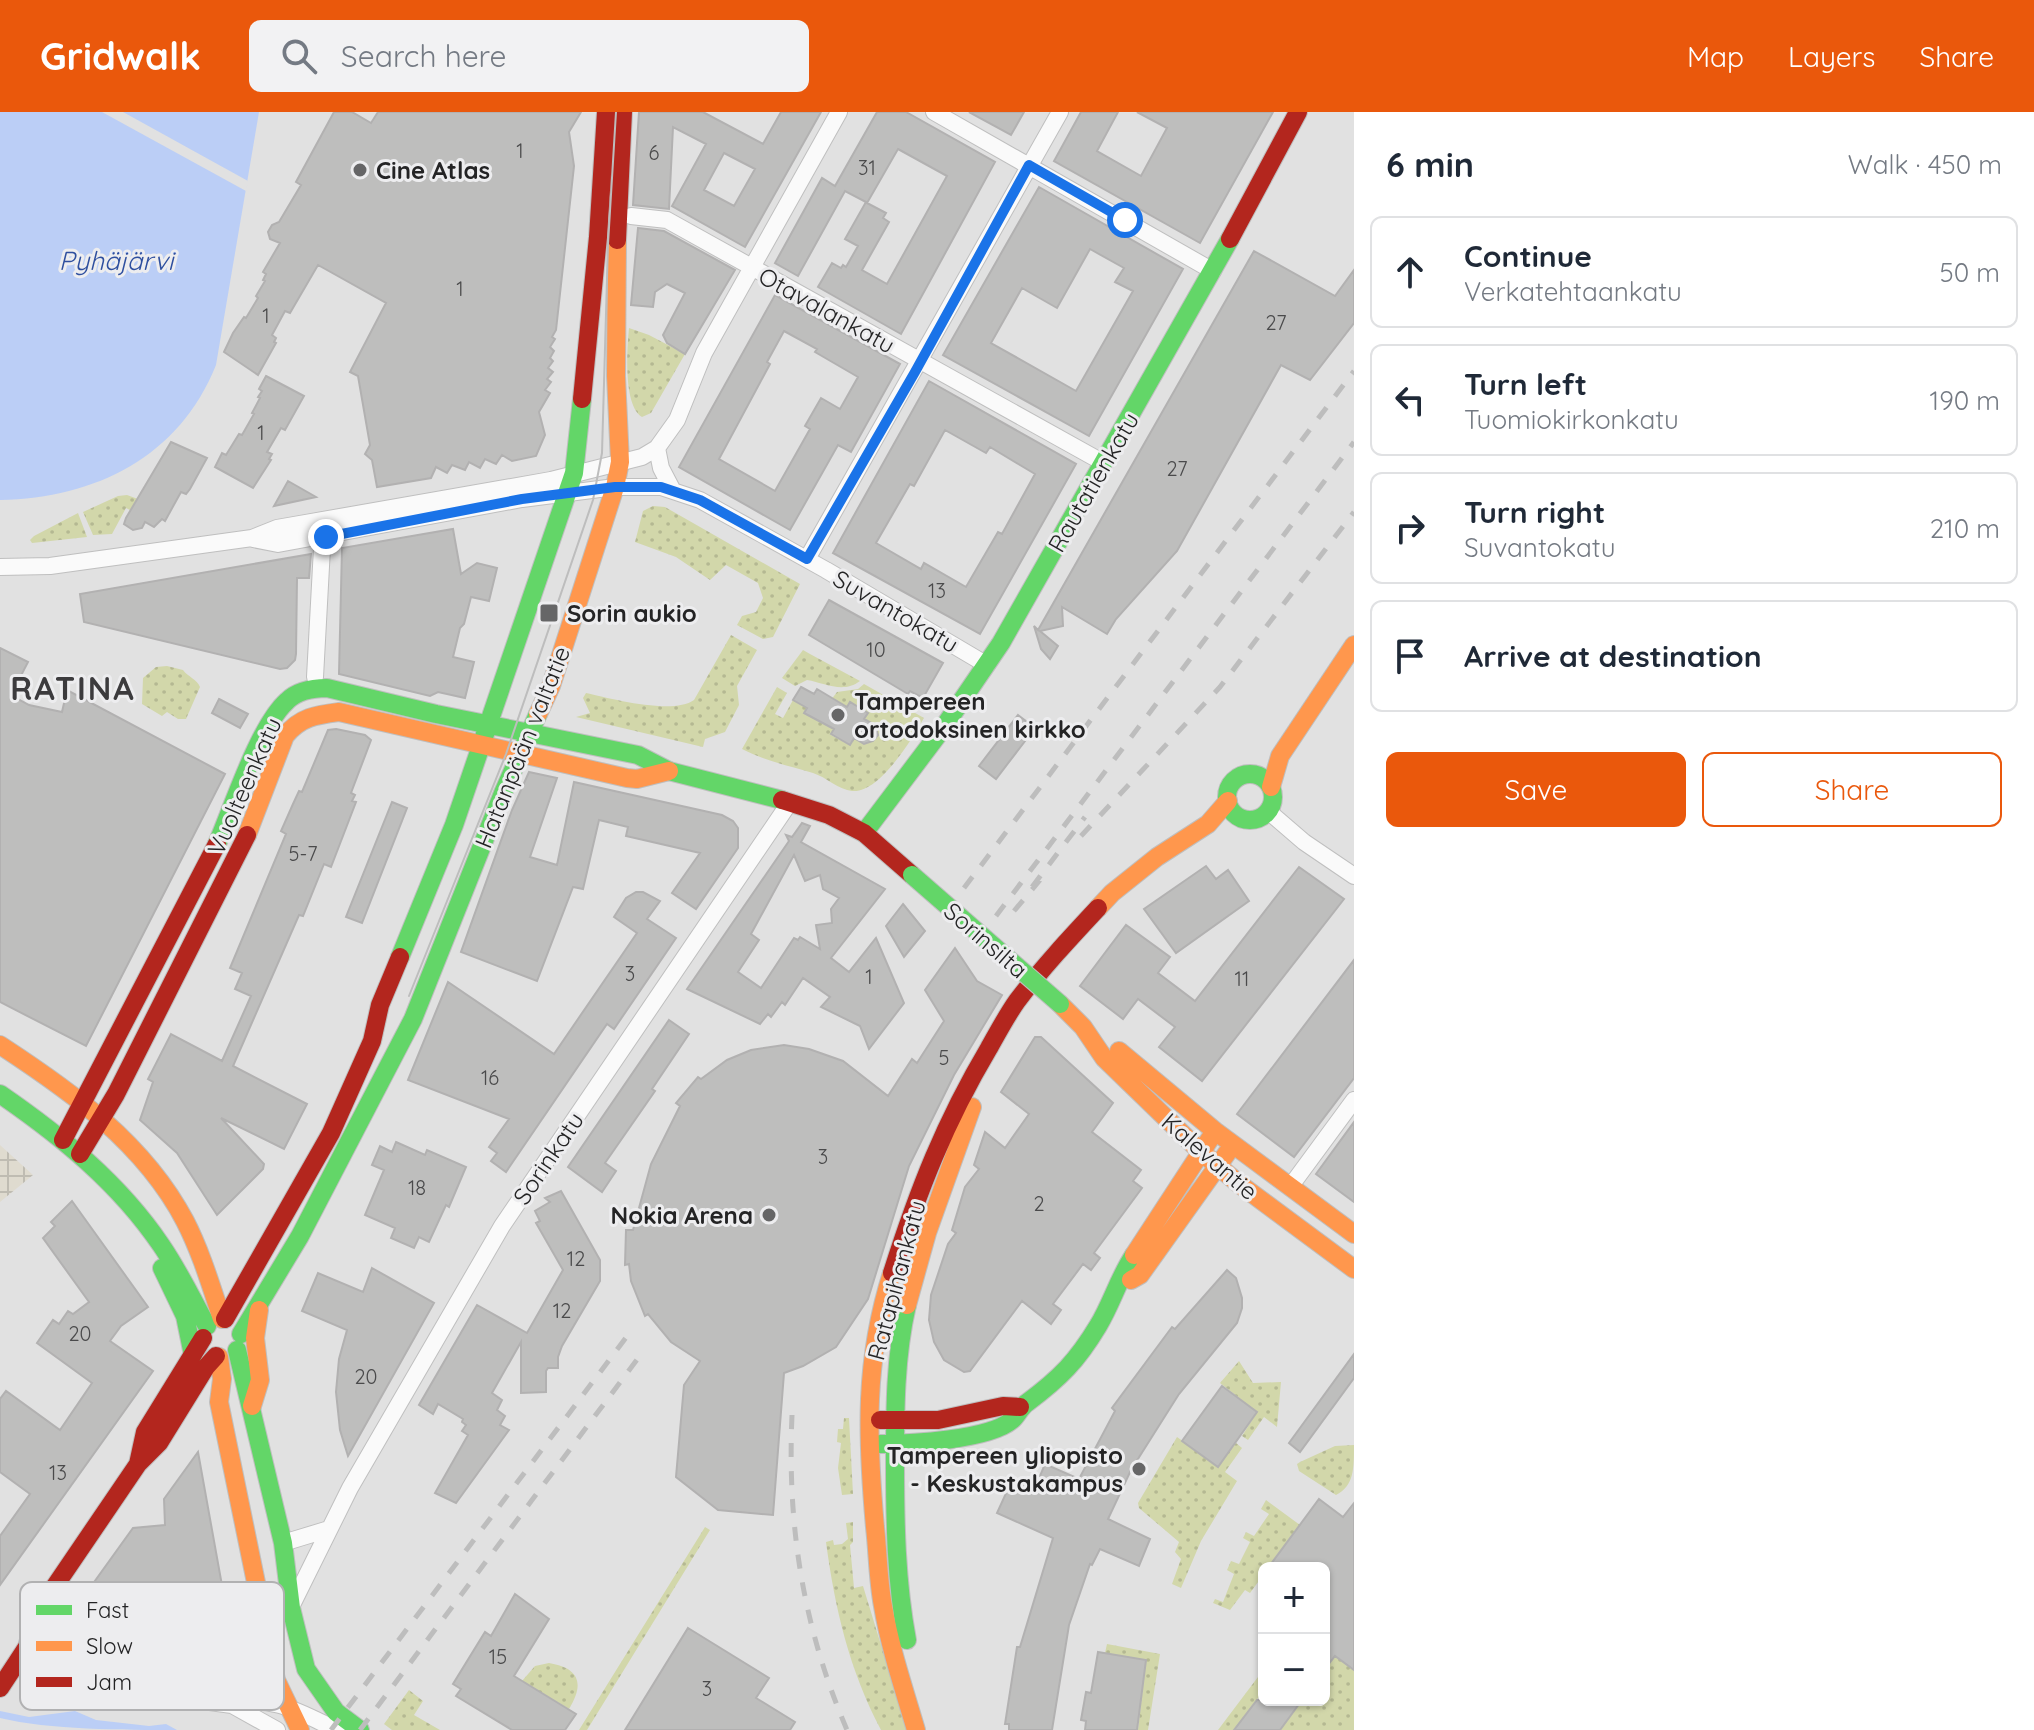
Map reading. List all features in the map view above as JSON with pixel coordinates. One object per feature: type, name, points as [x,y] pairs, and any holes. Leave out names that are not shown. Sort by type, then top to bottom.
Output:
[{"type":"main road","name":"Hatanpään valtatie","points":[[138,1464],[145,1432],[214,1326],[331,1133],[372,1041],[380,1005],[454,825],[490,724],[574,473],[598,237],[606,112]]},
{"type":"main road","name":"Hatanpään valtatie","points":[[239,1342],[319,1202],[393,1052],[413,1019],[503,793],[551,686],[615,487],[620,462],[615,280],[623,112]]},
{"type":"main road","name":"Rautatienkatu","points":[[864,833],[987,665],[1213,271],[1299,113]]},
{"type":"main road","points":[[1263,781],[1354,645]]},
{"type":"main road","name":"Vuolteenkatu","points":[[63,1140],[208,865],[267,727],[288,699],[312,688],[327,688],[436,714],[638,755],[669,771],[790,802],[829,815],[864,833],[912,875]]},
{"type":"main road","name":"Vuolteenkatu","points":[[80,1154],[103,1118],[243,846],[280,748],[293,726],[310,716],[339,712],[637,779],[669,771]]},
{"type":"main road","points":[[1244,775],[1263,781],[1273,797],[1268,811],[1258,819],[1234,809],[1229,790],[1235,781],[1244,775]]},
{"type":"main road","name":"Ratapihankatu","points":[[916,1730],[893,1654],[882,1603],[868,1444],[877,1333],[918,1192],[942,1134],[996,1036],[1037,975],[1095,910],[1143,868],[1234,809]]},
{"type":"main road","name":"Sorinsilta","points":[[912,875],[1060,1004]]},
{"type":"main road","name":"Kalevantie","points":[[1060,1004],[1083,1027],[1104,1058],[1200,1151],[1354,1269]]},
{"type":"main road","name":"Kalevantie","points":[[1083,1027],[1112,1045],[1215,1131],[1354,1234]]},
{"type":"main road","name":"Ratapihankatu","points":[[932,1730],[910,1654],[900,1604],[894,1444],[901,1340],[912,1284],[933,1214],[996,1036]]},
{"type":"main road","points":[[0,1045],[84,1102],[139,1157],[179,1209],[203,1261],[214,1326],[208,1351],[218,1357],[226,1357],[239,1342]]},
{"type":"main road","points":[[0,1094],[63,1140],[118,1191],[162,1247],[214,1326]]},
{"type":"main road","points":[[868,1444],[916,1444],[987,1429],[1012,1419],[1020,1407],[1047,1389],[1066,1371],[1121,1286],[1127,1265],[1215,1131]]},
{"type":"main road","points":[[1121,1286],[1140,1275],[1233,1145]]},
{"type":"main road","points":[[162,1247],[161,1265],[185,1316],[193,1355]]},
{"type":"main road","points":[[252,1406],[260,1380],[255,1338],[259,1308]]},
{"type":"main road","points":[[214,1326],[237,1326],[283,1543],[291,1608],[306,1669],[336,1712],[360,1730]]},
{"type":"main road","name":"Hatanpään valtatie","points":[[58,1582],[138,1464],[159,1443],[206,1367],[218,1357]]},
{"type":"main road","points":[[218,1357],[222,1379],[219,1402],[256,1582]]},
{"type":"main road","points":[[869,1419],[938,1420],[1003,1406],[1020,1407]]},
{"type":"main road","name":"Hatanpään valtatie","points":[[3,1677],[20,1656]]},
{"type":"main road","points":[[284,1698],[300,1730]]},
{"type":"street","points":[[672,489],[661,468],[657,448],[669,435],[704,353],[839,112]]},
{"type":"street","points":[[934,112],[1213,271]]},
{"type":"street","points":[[807,559],[1060,112]]},
{"type":"street","name":"Otavalankatu","points":[[631,216],[667,220],[1104,463]]},
{"type":"street","name":"Suvantokatu","points":[[0,567],[50,566],[252,538],[277,528],[551,480],[642,457],[657,448]]},
{"type":"street","name":"Suvantokatu","points":[[252,538],[278,544],[522,499],[615,487],[672,489],[700,500],[807,559],[987,665]]},
{"type":"street","points":[[315,677],[322,548]]},
{"type":"street","name":"Sorinkatu","points":[[291,1608],[329,1529],[502,1226],[790,802]]},
{"type":"street","points":[[1268,811],[1304,842],[1354,876]]},
{"type":"street","points":[[1290,1187],[1354,1100]]},
{"type":"street","points":[[283,1543],[329,1529]]},
{"type":"street","points":[[284,1706],[337,1730]]},
{"type":"street","points":[[241,1710],[277,1730]]},
{"type":"shaded area","points":[[0,1145],[33,1175],[0,1202]]},
{"type":"green space","points":[[629,328],[685,354],[651,413],[642,417],[636,411],[629,390]]},
{"type":"green space","points":[[127,495],[138,499],[130,510],[126,508],[112,534],[93,535],[83,512]]},
{"type":"green space","points":[[653,506],[665,507],[800,584],[773,637],[763,639],[737,625],[742,616],[756,612],[763,598],[758,583],[726,565],[710,580],[676,557],[635,542],[643,511]]},
{"type":"green space","points":[[78,513],[87,537],[32,543],[30,540],[34,536]]},
{"type":"green space","points":[[731,635],[757,650],[737,686],[739,705],[725,732],[705,739],[703,747],[576,717],[590,713],[583,698],[586,693],[657,706],[672,706],[694,700]]},
{"type":"green space","points":[[803,650],[860,681],[841,687],[807,680],[795,686],[782,678]]},
{"type":"green space","points":[[156,667],[183,670],[200,687],[186,719],[178,719],[167,712],[162,716],[142,704],[143,678]]},
{"type":"green space","points":[[864,684],[924,718],[894,764],[862,790],[847,790],[818,775],[742,749],[777,687],[787,693],[775,714],[783,718],[793,700],[807,708],[804,712],[835,728],[831,735],[850,745],[854,738],[862,743],[873,741],[878,734],[876,728],[864,719],[868,712],[850,702],[846,709],[831,700],[837,692],[858,689]]},
{"type":"green space","points":[[1239,1361],[1253,1383],[1281,1382],[1277,1427],[1264,1417],[1248,1440],[1242,1436],[1257,1412],[1220,1383]]},
{"type":"green space","points":[[844,1418],[849,1418],[853,1494],[842,1495],[838,1468],[841,1443],[837,1442],[838,1429],[843,1429]]},
{"type":"green space","points":[[1177,1437],[1218,1466],[1236,1443],[1242,1448],[1225,1472],[1237,1481],[1201,1541],[1181,1588],[1172,1584],[1181,1559],[1175,1552],[1179,1542],[1139,1508],[1138,1503]]},
{"type":"green space","points":[[1354,1445],[1350,1482],[1336,1495],[1299,1471],[1297,1464],[1300,1462],[1335,1446]]},
{"type":"green space","points":[[1266,1500],[1300,1525],[1272,1562],[1258,1562],[1258,1582],[1250,1593],[1245,1590],[1230,1610],[1213,1603],[1215,1599],[1223,1602],[1234,1574],[1227,1570],[1231,1561],[1239,1564],[1250,1542],[1243,1538],[1246,1532],[1254,1536],[1269,1514],[1261,1509]]},
{"type":"green space","points":[[853,1522],[853,1542],[850,1545],[854,1588],[863,1586],[907,1730],[881,1730],[860,1684],[845,1638],[826,1542],[833,1540],[834,1545],[842,1544],[848,1539],[846,1523]]},
{"type":"green space","points":[[705,1527],[710,1530],[587,1730],[579,1730]]},
{"type":"green space","points":[[1107,1644],[1160,1654],[1148,1730],[1138,1730],[1146,1660],[1105,1653]]},
{"type":"green space","points":[[1335,1656],[1354,1670],[1354,1730],[1280,1730],[1298,1706],[1330,1706],[1330,1662]]},
{"type":"green space","points":[[549,1663],[567,1669],[576,1678],[577,1692],[569,1709],[522,1681],[535,1666]]},
{"type":"green space","points":[[1258,1677],[1258,1698],[1234,1730],[1218,1730]]},
{"type":"green space","points":[[409,1690],[423,1701],[414,1715],[440,1730],[392,1730],[384,1724]]},
{"type":"water","name":"Pyhäjärvi","points":[[0,112],[259,112],[216,365],[200,397],[180,425],[157,448],[101,481],[69,491],[0,500]]},
{"type":"water","points":[[0,1711],[29,1717],[75,1711],[96,1720],[149,1726],[166,1724],[177,1730],[41,1725],[0,1718]]},
{"type":"pier","points":[[102,112],[123,112],[248,181],[246,191]]},
{"type":"building","points":[[334,112],[352,112],[371,123],[378,112],[581,112],[569,132],[574,166],[556,330],[552,337],[555,339],[550,347],[554,351],[548,368],[553,372],[547,379],[551,382],[545,390],[550,393],[539,412],[545,435],[536,456],[512,461],[502,455],[496,464],[485,459],[480,468],[469,462],[465,470],[452,465],[447,473],[436,467],[431,478],[377,487],[372,460],[365,454],[370,445],[358,376],[350,372],[386,303],[318,265],[290,313],[285,311],[272,335],[276,343],[258,375],[224,352],[233,333],[258,298],[256,296],[265,281],[266,274],[263,272],[280,243],[270,239],[268,232],[272,225],[279,222],[301,185],[296,182]]},
{"type":"building","points":[[639,112],[703,112],[763,144],[781,112],[821,112],[745,247],[672,206],[706,144],[673,127],[669,209],[633,205]],"holes":[[[724,153],[755,169],[734,206],[704,190]]]},
{"type":"building","points":[[877,112],[906,112],[995,162],[901,334],[818,287],[832,263],[846,267],[858,246],[845,239],[866,202],[845,191],[798,276],[775,263],[822,178],[835,186]],"holes":[[[898,149],[947,176],[887,284],[862,270],[889,222],[883,218],[886,213],[867,203]]]},
{"type":"building","points":[[969,112],[1024,112],[1011,135]]},
{"type":"building","points":[[1081,112],[1118,112],[1097,151],[1141,176],[1167,128],[1137,112],[1273,112],[1200,243],[1054,161]]},
{"type":"building","points":[[1039,187],[1183,269],[1089,436],[943,355]],"holes":[[[1090,249],[1124,268],[1115,282],[1133,291],[1076,391],[991,343],[1022,288],[1057,308]]]},
{"type":"building","points":[[638,228],[664,231],[735,270],[685,354],[667,343],[663,335],[685,293],[667,284],[655,292],[653,307],[631,305]]},
{"type":"building","points":[[1254,251],[1335,296],[1354,270],[1354,323],[1310,380],[1281,365],[1177,551],[1116,619],[1107,634],[1062,607],[1063,626],[1040,631],[1058,646],[1050,659],[1041,649],[1034,626],[1038,630]]},
{"type":"building","points":[[775,295],[900,364],[851,452],[838,445],[790,530],[679,467]],"holes":[[[784,331],[817,349],[815,352],[858,377],[840,409],[821,398],[805,426],[810,429],[775,491],[719,459],[770,364],[767,362]]]},
{"type":"building","points":[[266,376],[304,396],[285,430],[281,428],[267,452],[272,454],[271,460],[253,488],[215,467],[222,453],[226,455],[239,434],[242,435],[254,414],[262,391],[259,389]]},
{"type":"building","points":[[929,381],[1076,464],[980,634],[833,553]],"holes":[[[945,430],[986,453],[990,447],[1035,474],[1002,534],[998,532],[966,587],[924,563],[921,569],[876,543],[910,484],[914,486]]]},
{"type":"building","points":[[171,442],[207,458],[190,489],[186,494],[181,492],[165,521],[162,519],[154,527],[145,522],[142,528],[133,530],[124,524],[126,518]]},
{"type":"building","points":[[288,481],[316,497],[274,506]]},
{"type":"building","points":[[453,529],[461,574],[477,563],[497,568],[489,601],[471,597],[464,624],[460,628],[453,657],[474,662],[465,698],[438,692],[430,696],[339,674],[342,548]]},
{"type":"building","points":[[311,554],[309,578],[297,578],[296,654],[295,660],[287,668],[280,669],[84,622],[80,594]]},
{"type":"building","points":[[829,600],[943,663],[923,698],[910,691],[908,694],[809,635]]},
{"type":"building","points":[[0,648],[28,662],[11,695],[29,705],[62,712],[67,690],[225,774],[86,1046],[0,1002]]},
{"type":"building","name":"Tampereen ortodoksinen kirkko","points":[[801,687],[814,694],[817,689],[847,707],[850,702],[868,713],[864,719],[875,725],[878,735],[864,744],[854,738],[850,745],[831,734],[834,729],[804,713],[807,708],[793,700]]},
{"type":"building","points":[[219,699],[248,714],[240,728],[212,713]]},
{"type":"building","points":[[1018,715],[1035,728],[996,779],[979,766]]},
{"type":"building","points":[[328,730],[365,735],[371,740],[351,793],[355,795],[352,801],[356,802],[331,867],[324,864],[233,1066],[307,1104],[284,1149],[221,1118],[264,1164],[263,1169],[217,1215],[177,1153],[140,1120],[153,1082],[148,1079],[171,1034],[222,1061],[251,996],[235,989],[242,973],[230,968],[286,834],[281,831],[299,791],[302,792]]},
{"type":"building","points":[[529,772],[557,778],[530,857],[557,865],[574,782],[722,815],[738,828],[738,848],[696,909],[672,893],[700,853],[626,836],[628,827],[599,820],[583,889],[573,887],[537,981],[461,952],[512,810]]},
{"type":"building","points":[[392,802],[407,808],[362,923],[346,917]]},
{"type":"building","points":[[802,823],[810,826],[801,842],[885,889],[831,958],[849,972],[876,938],[904,1003],[869,1049],[860,1026],[821,1007],[830,997],[803,978],[785,1005],[782,1002],[771,1017],[768,1014],[760,1024],[687,989],[789,841],[786,835],[792,837]],"holes":[[[794,855],[805,881],[820,875],[823,889],[839,898],[831,909],[832,923],[816,925],[820,949],[800,937],[798,940],[794,938],[761,988],[738,972],[759,940],[751,934]]]},
{"type":"building","points":[[1206,866],[1216,879],[1228,870],[1249,901],[1176,953],[1144,909]]},
{"type":"building","points":[[1299,867],[1344,899],[1202,1081],[1159,1047],[1175,1027],[1138,999],[1123,1019],[1080,986],[1126,925],[1170,957],[1158,973],[1195,1001]]},
{"type":"building","points":[[643,892],[660,901],[647,919],[676,938],[614,1029],[607,1024],[506,1172],[491,1161],[497,1153],[489,1147],[509,1119],[408,1080],[448,982],[554,1054],[637,933],[614,917],[626,898]]},
{"type":"building","points":[[903,904],[925,931],[904,957],[886,926]]},
{"type":"building","name":"Nokia Arena","points":[[955,948],[977,981],[1002,995],[954,1075],[909,1166],[868,1299],[836,1347],[784,1373],[773,1515],[718,1510],[676,1477],[684,1385],[700,1361],[671,1342],[648,1314],[645,1316],[631,1281],[629,1264],[625,1265],[626,1230],[633,1230],[651,1164],[680,1106],[676,1103],[698,1077],[701,1079],[727,1060],[751,1050],[784,1045],[809,1049],[843,1061],[888,1096],[912,1059],[917,1063],[944,1021],[925,990]]},
{"type":"building","points":[[1354,960],[1354,1078],[1294,1157],[1237,1114]]},
{"type":"building","points":[[669,1020],[689,1034],[652,1089],[655,1091],[605,1163],[616,1171],[602,1192],[568,1167]]},
{"type":"building","points":[[1035,1037],[1041,1037],[1113,1103],[1092,1132],[1141,1170],[1133,1181],[1142,1188],[1094,1253],[1100,1258],[1091,1270],[1083,1264],[1053,1304],[1061,1310],[1051,1324],[1022,1301],[970,1371],[964,1372],[944,1360],[934,1342],[929,1320],[931,1295],[948,1244],[956,1233],[952,1230],[965,1187],[979,1169],[974,1165],[985,1132],[1005,1148],[1029,1114],[1001,1092]]},
{"type":"building","points":[[1354,1122],[1354,1202],[1316,1174]]},
{"type":"building","points":[[396,1142],[425,1155],[427,1150],[466,1167],[449,1207],[446,1205],[429,1242],[419,1237],[414,1248],[391,1238],[395,1228],[365,1215],[384,1170],[372,1165],[380,1146],[392,1152]]},
{"type":"building","points":[[561,1191],[600,1260],[600,1281],[562,1346],[558,1368],[548,1368],[546,1371],[546,1392],[521,1393],[521,1342],[492,1393],[502,1400],[497,1410],[505,1416],[500,1425],[509,1430],[456,1503],[435,1493],[468,1435],[462,1431],[466,1425],[463,1419],[438,1404],[433,1414],[419,1405],[477,1305],[527,1333],[563,1270],[536,1223],[540,1221],[535,1211],[550,1202],[545,1198]]},
{"type":"building","points":[[72,1201],[148,1307],[121,1326],[110,1341],[153,1371],[0,1585],[0,1536],[30,1494],[0,1472],[0,1399],[6,1391],[60,1430],[92,1383],[37,1343],[53,1320],[59,1324],[68,1311],[73,1314],[89,1302],[43,1238],[55,1226],[51,1222]]},
{"type":"building","points":[[372,1268],[434,1303],[348,1456],[340,1430],[336,1392],[339,1359],[347,1330],[302,1311],[318,1273],[363,1292]]},
{"type":"building","points":[[1227,1270],[1236,1278],[1242,1298],[1237,1323],[1179,1394],[1131,1470],[1108,1519],[1150,1539],[1139,1566],[1100,1549],[1090,1564],[1069,1625],[1052,1730],[1009,1730],[1009,1724],[1005,1724],[1017,1647],[1020,1647],[1053,1538],[997,1513],[1013,1478],[1035,1488],[1045,1464],[1079,1479],[1115,1411],[1112,1408],[1172,1327],[1175,1329]]},
{"type":"building","points":[[1354,1354],[1354,1378],[1300,1452],[1289,1443]]},
{"type":"building","points":[[1222,1386],[1257,1412],[1218,1467],[1182,1441]]},
{"type":"building","points":[[198,1452],[221,1582],[94,1582],[133,1528],[165,1525],[164,1499]]},
{"type":"building","points":[[1319,1499],[1343,1517],[1354,1503],[1354,1670],[1335,1656],[1330,1662],[1330,1562],[1272,1562]]},
{"type":"building","points":[[515,1594],[549,1619],[514,1676],[576,1714],[565,1730],[512,1730],[456,1696],[461,1689],[453,1684],[485,1632],[491,1636]]},
{"type":"building","points":[[688,1628],[769,1678],[756,1698],[795,1722],[790,1730],[625,1730]]},
{"type":"building","points":[[1098,1652],[1146,1660],[1137,1730],[1085,1730],[1086,1721],[1081,1720],[1086,1692],[1091,1693]]},
{"type":"building","points":[[1257,1700],[1258,1706],[1298,1706],[1280,1730],[1234,1730]]},
{"type":"tram line","points":[[409,996],[506,754],[593,500],[602,453],[608,244],[616,112]]},
{"type":"railway","points":[[964,888],[1354,371]]},
{"type":"railway","points":[[996,916],[1354,442]]},
{"type":"railway","points":[[1081,836],[1220,687],[1354,512]]},
{"type":"railway","points":[[1032,887],[1085,817]]},
{"type":"railway","points":[[1014,911],[1040,880]]},
{"type":"railway","points":[[331,1730],[628,1335]]},
{"type":"railway","points":[[360,1730],[639,1357]]},
{"type":"railway","points":[[792,1415],[792,1497],[801,1576],[819,1653],[847,1730]]},
{"type":"traffic: fast","points":[[864,833],[943,728],[1001,643],[1230,239]]},
{"type":"traffic: fast","points":[[400,957],[454,825],[574,473],[582,399]]},
{"type":"traffic: fast","points":[[217,844],[266,729],[287,701],[306,691],[322,688],[638,755],[669,771],[782,800]]},
{"type":"traffic: fast","points":[[241,1334],[300,1236],[413,1019],[503,793],[538,714]]},
{"type":"traffic: fast","points":[[1250,774],[1266,781],[1273,797],[1266,813],[1250,820],[1234,813],[1227,797],[1234,781],[1250,774]]},
{"type":"traffic: fast","points":[[912,875],[1060,1004]]},
{"type":"traffic: fast","points":[[0,1094],[67,1144],[127,1201],[168,1255],[207,1326]]},
{"type":"traffic: fast","points":[[880,1444],[929,1442],[968,1436],[1001,1427],[1012,1420],[1025,1404],[1059,1377],[1083,1349],[1134,1255]]},
{"type":"traffic: fast","points":[[162,1268],[185,1316],[193,1355]]},
{"type":"traffic: fast","points":[[907,1305],[898,1364],[895,1508],[900,1596],[907,1640]]},
{"type":"traffic: fast","points":[[237,1350],[283,1543],[291,1608],[306,1669],[336,1712],[360,1730]]},
{"type":"traffic: slow","points":[[538,714],[551,686],[615,487],[620,462],[616,376],[617,240]]},
{"type":"traffic: slow","points":[[1271,787],[1280,756],[1354,645]]},
{"type":"traffic: slow","points":[[247,835],[285,736],[303,721],[331,713],[339,712],[627,778],[637,779],[669,771]]},
{"type":"traffic: slow","points":[[1098,908],[1157,857],[1208,824],[1228,801]]},
{"type":"traffic: slow","points":[[1060,1004],[1083,1027],[1104,1058],[1200,1151],[1354,1269]]},
{"type":"traffic: slow","points":[[0,1045],[54,1081],[104,1121],[149,1167],[191,1233],[222,1319]]},
{"type":"traffic: slow","points":[[1119,1051],[1215,1131],[1354,1234]]},
{"type":"traffic: slow","points":[[907,1305],[927,1233],[972,1107]]},
{"type":"traffic: slow","points":[[1134,1255],[1215,1131]]},
{"type":"traffic: slow","points":[[1131,1280],[1140,1275],[1227,1153]]},
{"type":"traffic: slow","points":[[892,1273],[876,1337],[872,1368],[870,1462],[883,1606],[893,1653],[916,1730]]},
{"type":"traffic: slow","points":[[252,1406],[260,1380],[255,1338],[259,1310]]},
{"type":"traffic: slow","points":[[219,1357],[222,1379],[219,1402],[256,1582]]},
{"type":"traffic: slow","points":[[284,1697],[300,1730]]},
{"type":"traffic: jam","points":[[582,399],[598,237],[606,112]]},
{"type":"traffic: jam","points":[[617,240],[623,112]]},
{"type":"traffic: jam","points":[[1230,239],[1298,112]]},
{"type":"traffic: jam","points":[[782,800],[829,815],[864,833],[912,875]]},
{"type":"traffic: jam","points":[[80,1154],[116,1094],[247,835]]},
{"type":"traffic: jam","points":[[63,1140],[217,844]]},
{"type":"traffic: jam","points":[[892,1273],[934,1158],[973,1076],[1017,1001],[1098,908]]},
{"type":"traffic: jam","points":[[225,1319],[331,1133],[372,1041],[380,1005],[400,957]]},
{"type":"traffic: jam","points":[[138,1464],[145,1432],[203,1338]]},
{"type":"traffic: jam","points":[[58,1582],[138,1464],[159,1443],[216,1356]]},
{"type":"traffic: jam","points":[[880,1420],[938,1420],[1003,1406],[1020,1407]]},
{"type":"traffic: jam","points":[[0,1688],[20,1658]]},
{"type":"place","name":"Cine Atlas","points":[[360,170]]},
{"type":"place","name":"Sorin aukio","points":[[549,613]]},
{"type":"place","name":"Tampereen ortodoksinen kirkko","points":[[838,715]]},
{"type":"place","name":"Nokia Arena","points":[[769,1215]]},
{"type":"place","name":"Tampereen yliopisto - Keskustakampus","points":[[1139,1469]]},
{"type":"district","name":"RATINA","points":[[73,688]]},
{"type":"route","points":[[326,537],[522,499],[615,487],[661,487],[700,500],[807,559],[1029,165],[1125,220]]}]
